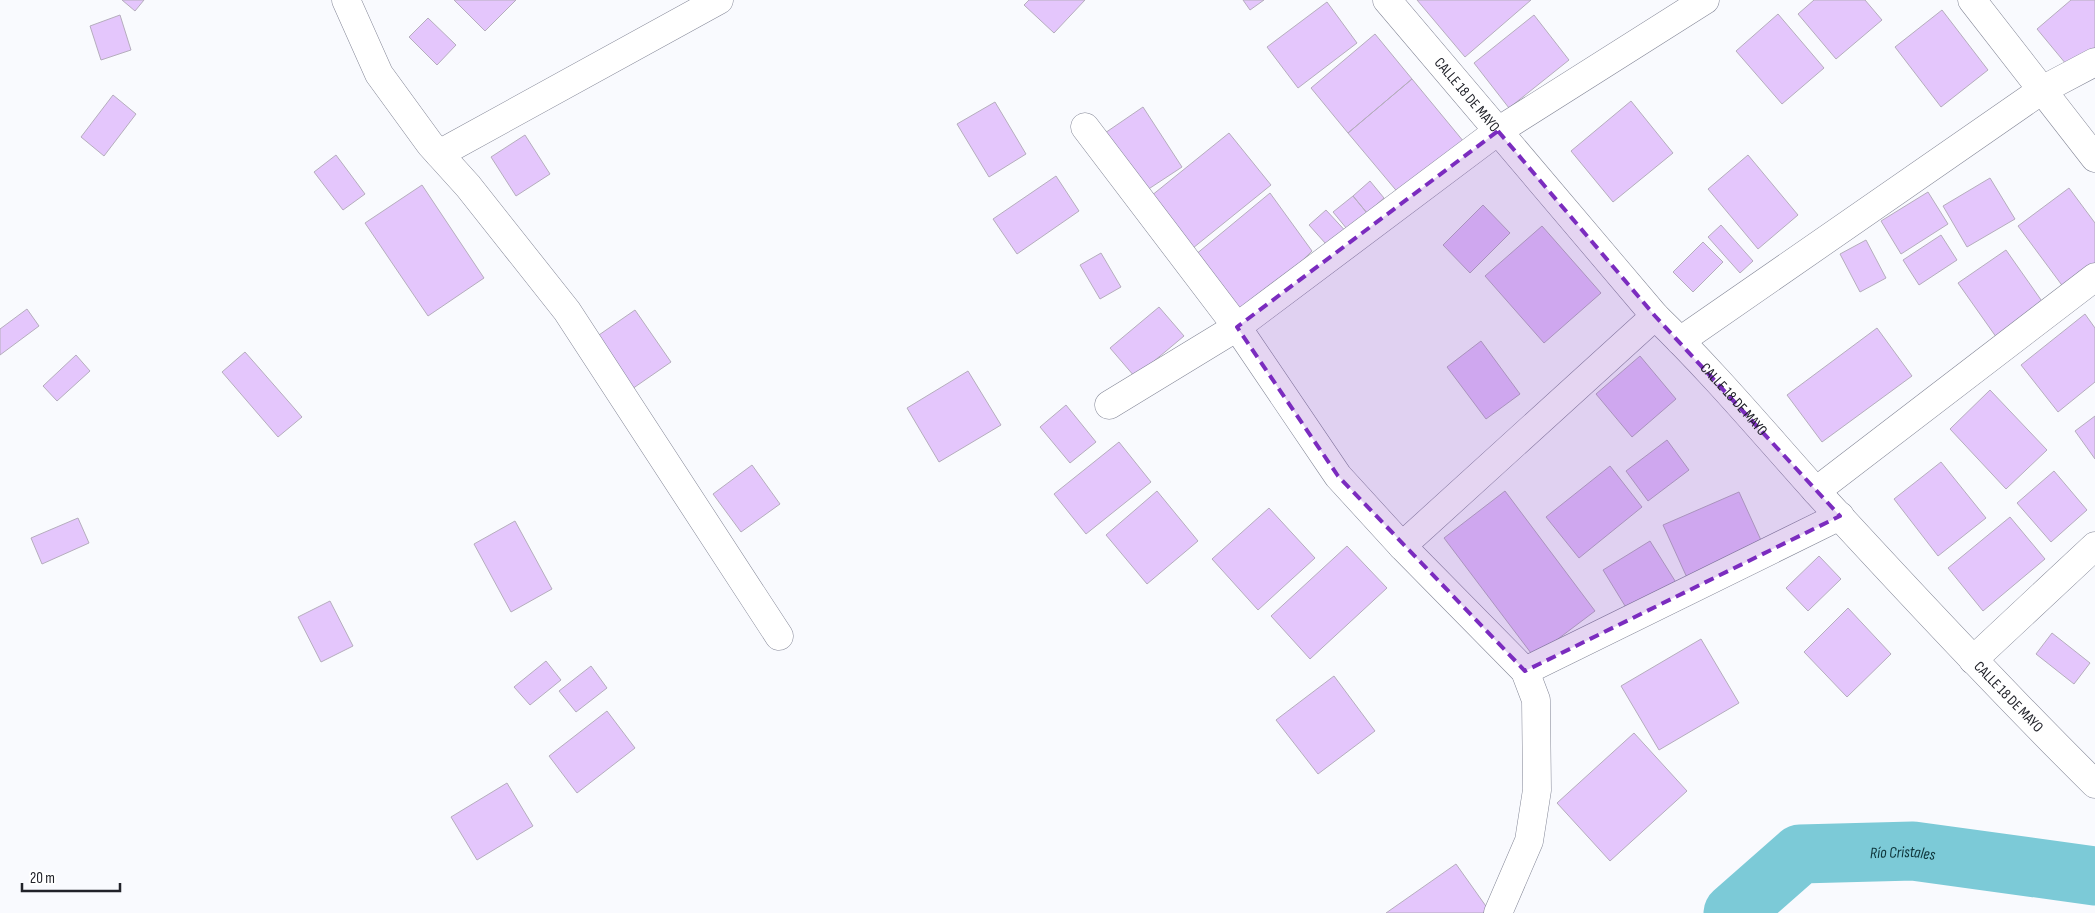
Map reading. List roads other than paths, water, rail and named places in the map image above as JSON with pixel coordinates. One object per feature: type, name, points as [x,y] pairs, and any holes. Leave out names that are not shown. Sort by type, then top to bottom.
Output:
[{"type":"street","points":[[346,0],[379,74],[439,154],[468,186],[567,311],[779,636]]},
{"type":"street","points":[[439,154],[719,0]]},
{"type":"street","name":"CALLE 18 DE MAYO","points":[[1387,0],[1655,316],[1973,660],[2090,779]]},
{"type":"street","points":[[1109,405],[1237,327],[1498,131],[1705,0]]},
{"type":"street","points":[[1972,0],[2095,158]]},
{"type":"street","points":[[1680,341],[2042,90],[2095,62]]},
{"type":"street","points":[[1085,127],[1237,327],[1338,476],[1402,546],[1525,671],[1536,700],[1537,790],[1529,842],[1498,913]]},
{"type":"street","points":[[1816,491],[2095,277]]},
{"type":"street","points":[[1402,546],[1655,316]]},
{"type":"street","points":[[1525,671],[1840,516]]},
{"type":"street","points":[[1973,660],[2095,546]]},
{"type":"waterway","name":"Río Cristales","points":[[1733,913],[1800,854],[1913,851],[2095,876]]}]
